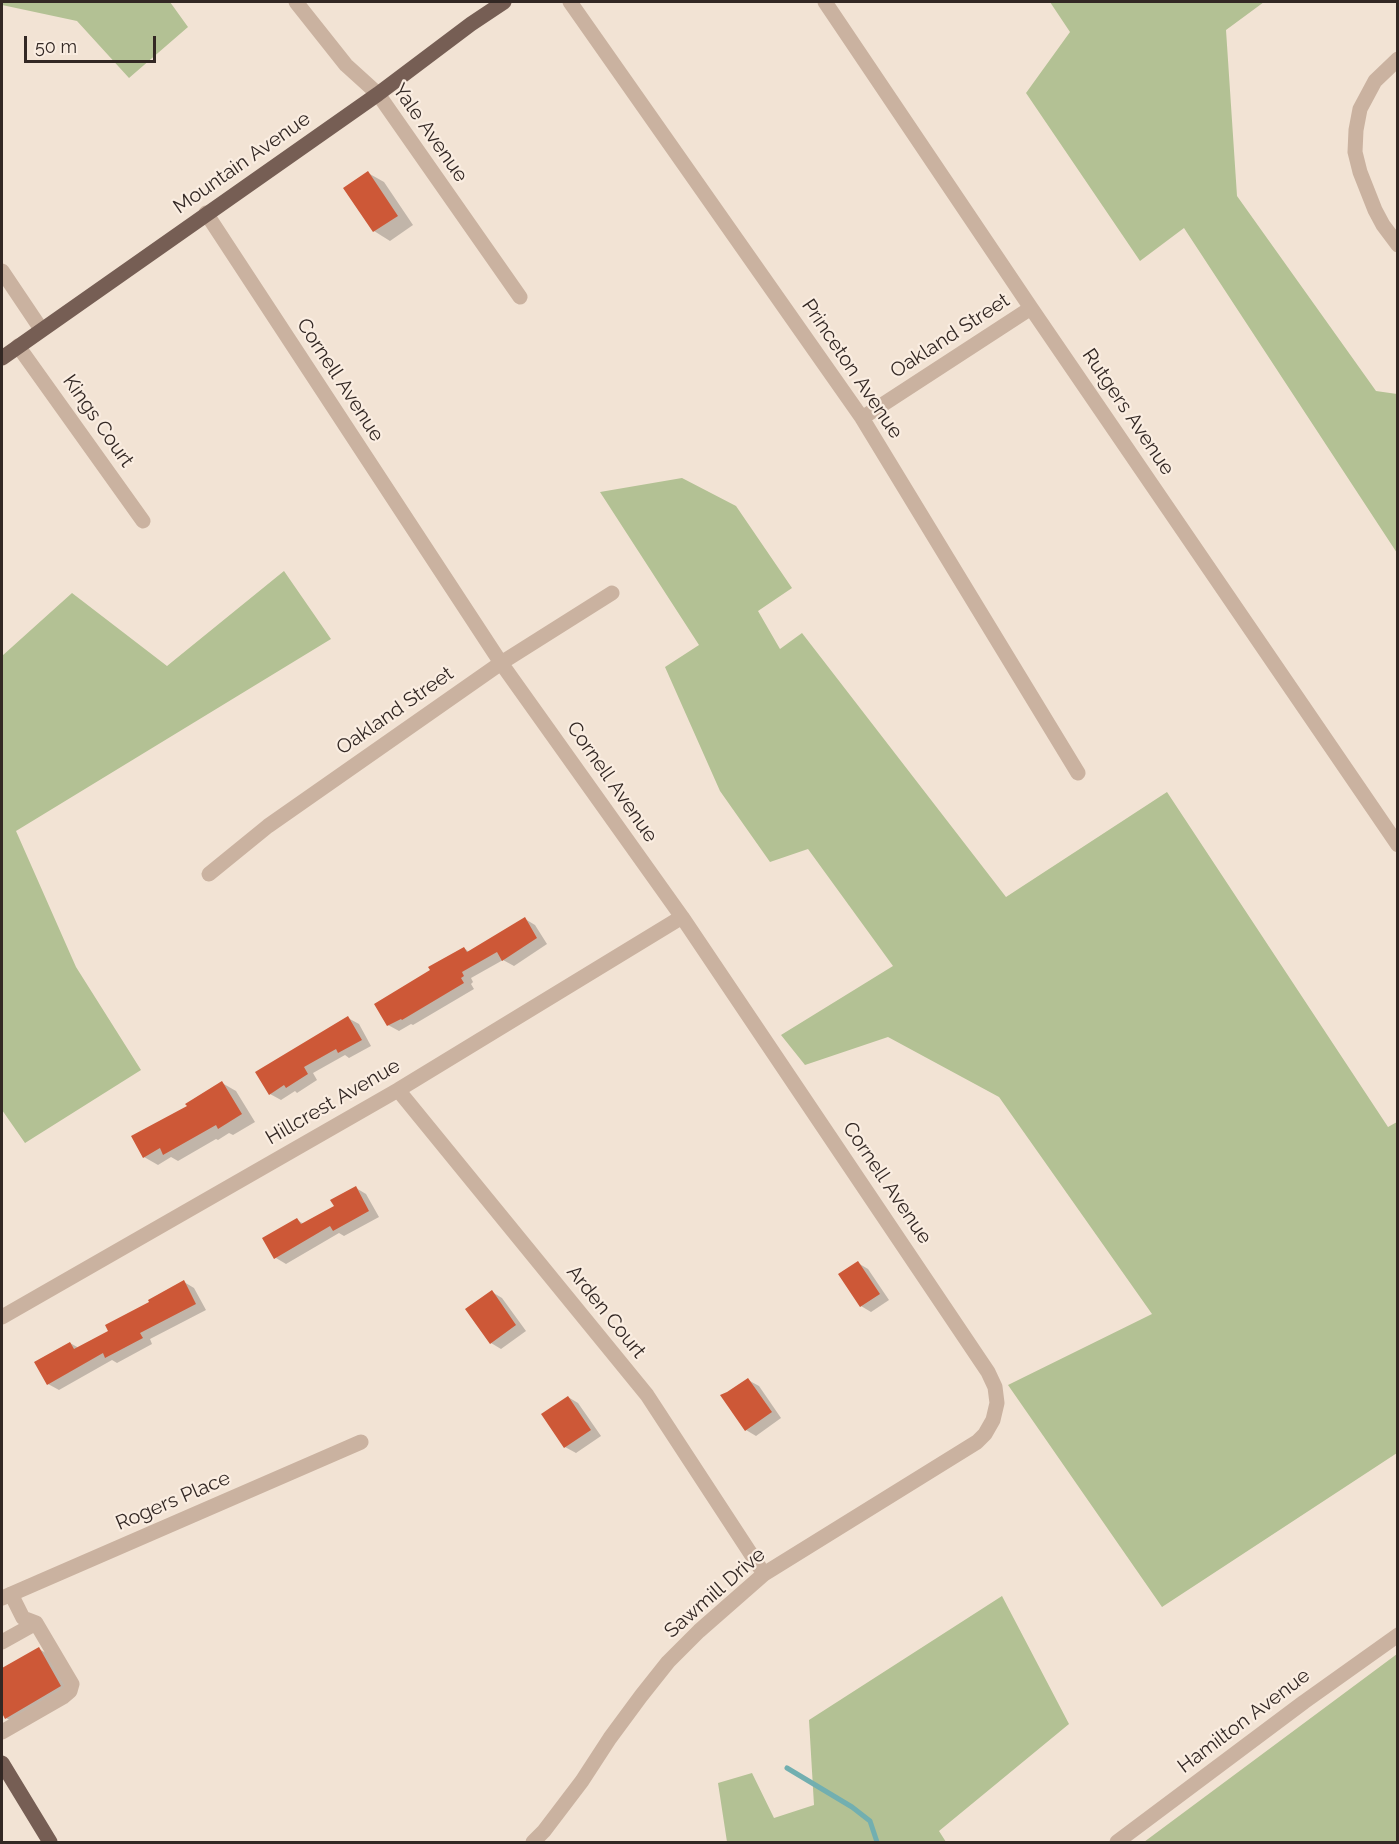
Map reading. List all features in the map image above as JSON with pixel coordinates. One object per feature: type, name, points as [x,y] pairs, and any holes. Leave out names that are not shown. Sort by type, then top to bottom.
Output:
[{"type":"main road","name":"Mountain Avenue","points":[[2,358],[378,94],[504,2]]},
{"type":"main road","points":[[2,1763],[50,1842]]},
{"type":"street","name":"Yale Avenue","points":[[296,2],[346,65],[378,94],[520,297]]},
{"type":"street","name":"Princeton Avenue","points":[[570,2],[862,418],[1078,773]]},
{"type":"street","name":"Rutgers Avenue","points":[[825,2],[1398,845]]},
{"type":"street","points":[[1398,59],[1375,81],[1360,109],[1355,152],[1375,210],[1398,245]]},
{"type":"street","name":"Cornell Avenue","points":[[206,213],[501,663],[682,917],[988,1371]]},
{"type":"street","points":[[2,271],[42,329]]},
{"type":"street","name":"Oakland Street","points":[[862,418],[1031,308]]},
{"type":"street","name":"Kings Court","points":[[18,346],[143,521]]},
{"type":"street","name":"Oakland Street","points":[[209,873],[268,826],[501,663],[612,593]]},
{"type":"street","name":"Hillcrest Avenue","points":[[2,1317],[398,1090],[682,917]]},
{"type":"street","name":"Arden Court","points":[[398,1090],[647,1395],[764,1574]]},
{"type":"street","name":"Sawmill Drive","points":[[533,1842],[582,1781],[610,1738],[668,1662],[699,1630],[764,1574],[977,1442],[985,1434],[993,1420],[997,1403],[995,1387],[988,1371]]},
{"type":"street","name":"Rogers Place","points":[[6,1596],[361,1443]]},
{"type":"street","points":[[2,1732],[63,1697],[70,1691],[72,1684],[36,1623],[23,1618],[6,1596]]},
{"type":"street","points":[[2,1642],[36,1623]]},
{"type":"street","name":"Hamilton Avenue","points":[[1117,1842],[1304,1702],[1398,1635]]},
{"type":"green space","points":[[2,2],[170,2],[188,27],[129,78],[77,21],[2,5]]},
{"type":"green space","points":[[1050,2],[1264,2],[1226,30],[1237,196],[1376,391],[1397,394],[1397,553],[1184,228],[1140,261],[1026,93],[1070,32]]},
{"type":"green space","points":[[682,478],[736,506],[792,588],[758,611],[780,649],[802,633],[1006,897],[1167,792],[1388,1127],[1397,1122],[1397,1453],[1162,1607],[1008,1385],[1152,1314],[999,1097],[888,1037],[805,1065],[781,1035],[893,966],[808,849],[770,862],[720,791],[665,667],[699,645],[600,492]]},
{"type":"green space","points":[[284,571],[331,639],[16,831],[76,967],[141,1070],[25,1143],[2,1110],[2,656],[72,593],[167,666]]},
{"type":"green space","points":[[1002,1596],[1069,1724],[939,1831],[946,1842],[727,1842],[718,1783],[752,1773],[774,1818],[814,1805],[809,1720]]},
{"type":"green space","points":[[1397,1654],[1397,1842],[1144,1842]]},
{"type":"building","points":[[368,171],[398,216],[373,232],[343,188]]},
{"type":"building","points":[[525,917],[537,938],[502,961],[497,952],[462,972],[464,976],[461,978],[464,983],[402,1020],[387,1026],[374,1004],[430,970],[428,967],[464,947],[467,952]]},
{"type":"building","points":[[348,1016],[362,1040],[338,1053],[336,1049],[304,1067],[308,1074],[286,1088],[284,1085],[269,1095],[255,1072]]},
{"type":"building","points":[[222,1081],[242,1114],[218,1129],[216,1125],[163,1155],[160,1148],[143,1158],[131,1136],[187,1106],[185,1104]]},
{"type":"building","points":[[356,1186],[369,1211],[333,1231],[330,1226],[274,1259],[262,1238],[297,1218],[301,1224],[334,1206],[330,1200]]},
{"type":"building","points":[[858,1261],[880,1294],[860,1307],[838,1274]]},
{"type":"building","points":[[184,1280],[196,1304],[140,1333],[143,1338],[105,1358],[103,1353],[47,1385],[34,1362],[70,1342],[74,1349],[108,1331],[105,1325]]},
{"type":"building","points":[[492,1290],[516,1325],[490,1344],[465,1309]]},
{"type":"building","points":[[748,1378],[772,1412],[745,1431],[720,1395]]},
{"type":"building","points":[[568,1396],[591,1430],[564,1448],[541,1414]]},
{"type":"building","points":[[39,1647],[61,1686],[5,1719],[2,1713],[2,1668]]},
{"type":"waterway","points":[[787,1768],[852,1807],[870,1821],[877,1842]]}]
